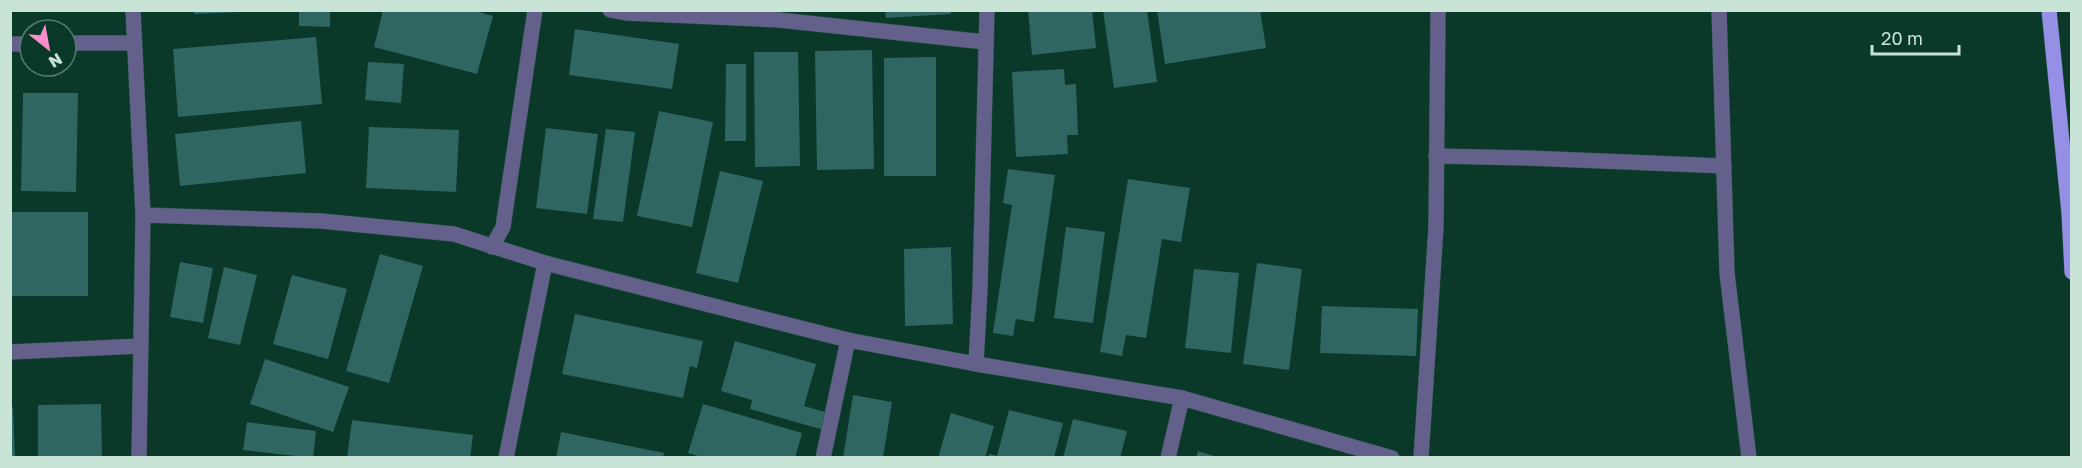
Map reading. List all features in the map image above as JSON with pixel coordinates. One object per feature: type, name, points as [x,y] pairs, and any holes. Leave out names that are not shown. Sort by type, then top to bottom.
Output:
[{"type":"main road","points":[[2049,10],[2072,272]]},
{"type":"street","points":[[133,10],[143,215],[140,458]]},
{"type":"street","points":[[492,246],[502,227],[536,10]]},
{"type":"street","points":[[610,10],[626,13],[779,20],[985,42]]},
{"type":"street","points":[[976,364],[987,10]]},
{"type":"street","points":[[1421,458],[1436,227],[1438,10]]},
{"type":"street","points":[[1719,10],[1727,273],[1749,458]]},
{"type":"street","points":[[78,44],[134,43]]},
{"type":"street","points":[[1436,156],[1724,166]]},
{"type":"street","points":[[143,215],[321,221],[454,234],[545,263],[848,339],[976,364],[1182,398],[1392,458]]},
{"type":"street","points":[[506,458],[545,263]]},
{"type":"street","points":[[823,458],[848,339]]},
{"type":"street","points":[[10,352],[141,346]]},
{"type":"street","points":[[1168,458],[1182,398]]},
{"type":"building","points":[[194,10],[241,10],[241,12],[194,14]]},
{"type":"building","points":[[299,10],[330,10],[330,27],[299,26]]},
{"type":"building","points":[[383,10],[472,10],[493,16],[477,74],[374,47]]},
{"type":"building","points":[[885,10],[951,10],[951,14],[886,18]]},
{"type":"building","points":[[1028,10],[1092,10],[1096,48],[1032,55]]},
{"type":"building","points":[[1103,10],[1147,10],[1157,82],[1114,88]]},
{"type":"building","points":[[1157,10],[1260,10],[1266,48],[1165,64]]},
{"type":"building","points":[[575,29],[679,44],[672,89],[569,75]]},
{"type":"building","points":[[316,37],[322,104],[178,117],[173,49]]},
{"type":"building","points":[[872,50],[874,169],[817,170],[815,51]]},
{"type":"building","points":[[754,52],[798,52],[800,166],[755,167]]},
{"type":"building","points":[[936,57],[936,176],[884,176],[884,58]]},
{"type":"building","points":[[368,62],[404,64],[401,103],[365,100]]},
{"type":"building","points":[[726,64],[746,64],[746,141],[725,141]]},
{"type":"building","points":[[1064,69],[1065,85],[1076,84],[1078,135],[1067,135],[1068,154],[1016,157],[1012,72]]},
{"type":"building","points":[[23,93],[78,93],[76,192],[21,191]]},
{"type":"building","points":[[659,111],[713,122],[692,227],[637,216]]},
{"type":"building","points":[[301,121],[306,173],[180,186],[175,134]]},
{"type":"building","points":[[369,127],[459,130],[456,192],[366,188]]},
{"type":"building","points":[[546,128],[598,134],[587,214],[536,208]]},
{"type":"building","points":[[606,129],[635,132],[623,222],[593,219]]},
{"type":"building","points":[[1008,169],[1055,175],[1034,322],[1016,319],[1013,336],[993,333],[1012,205],[1003,203]]},
{"type":"building","points":[[720,171],[763,181],[738,283],[696,273]]},
{"type":"building","points":[[1128,179],[1190,188],[1181,242],[1162,239],[1146,338],[1126,335],[1122,356],[1100,352]]},
{"type":"building","points":[[10,212],[88,212],[88,296],[10,296]]},
{"type":"building","points":[[1066,227],[1105,232],[1093,323],[1054,318]]},
{"type":"building","points":[[951,247],[953,324],[905,326],[904,249]]},
{"type":"building","points":[[380,254],[423,266],[389,383],[346,371]]},
{"type":"building","points":[[180,262],[213,268],[203,323],[170,317]]},
{"type":"building","points":[[1257,263],[1302,269],[1289,370],[1243,364]]},
{"type":"building","points":[[224,267],[257,275],[240,345],[208,338]]},
{"type":"building","points":[[1194,269],[1239,273],[1231,353],[1185,348]]},
{"type":"building","points":[[292,275],[347,289],[328,359],[273,344]]},
{"type":"building","points":[[1322,306],[1418,309],[1416,356],[1320,353]]},
{"type":"building","points":[[575,314],[703,341],[697,368],[690,366],[683,398],[562,374]]},
{"type":"building","points":[[735,341],[816,364],[804,406],[829,413],[824,430],[750,409],[752,400],[721,391]]},
{"type":"building","points":[[265,359],[349,387],[333,432],[250,404]]},
{"type":"building","points":[[853,395],[892,402],[883,458],[843,458]]},
{"type":"building","points":[[101,404],[102,458],[38,458],[38,405]]},
{"type":"building","points":[[703,404],[802,433],[795,458],[705,458],[688,453]]},
{"type":"building","points":[[10,407],[13,407],[15,458],[10,458]]},
{"type":"building","points":[[1009,410],[1063,423],[1054,458],[988,458],[989,454],[997,456]]},
{"type":"building","points":[[951,413],[994,426],[985,458],[938,458]]},
{"type":"building","points":[[1073,419],[1127,431],[1120,458],[1063,458]]},
{"type":"building","points":[[352,420],[473,435],[470,458],[347,458]]},
{"type":"building","points":[[247,422],[316,431],[313,458],[243,450]]},
{"type":"building","points":[[561,432],[664,453],[663,458],[556,458]]},
{"type":"building","points":[[1198,451],[1217,457],[1217,458],[1196,458]]}]
